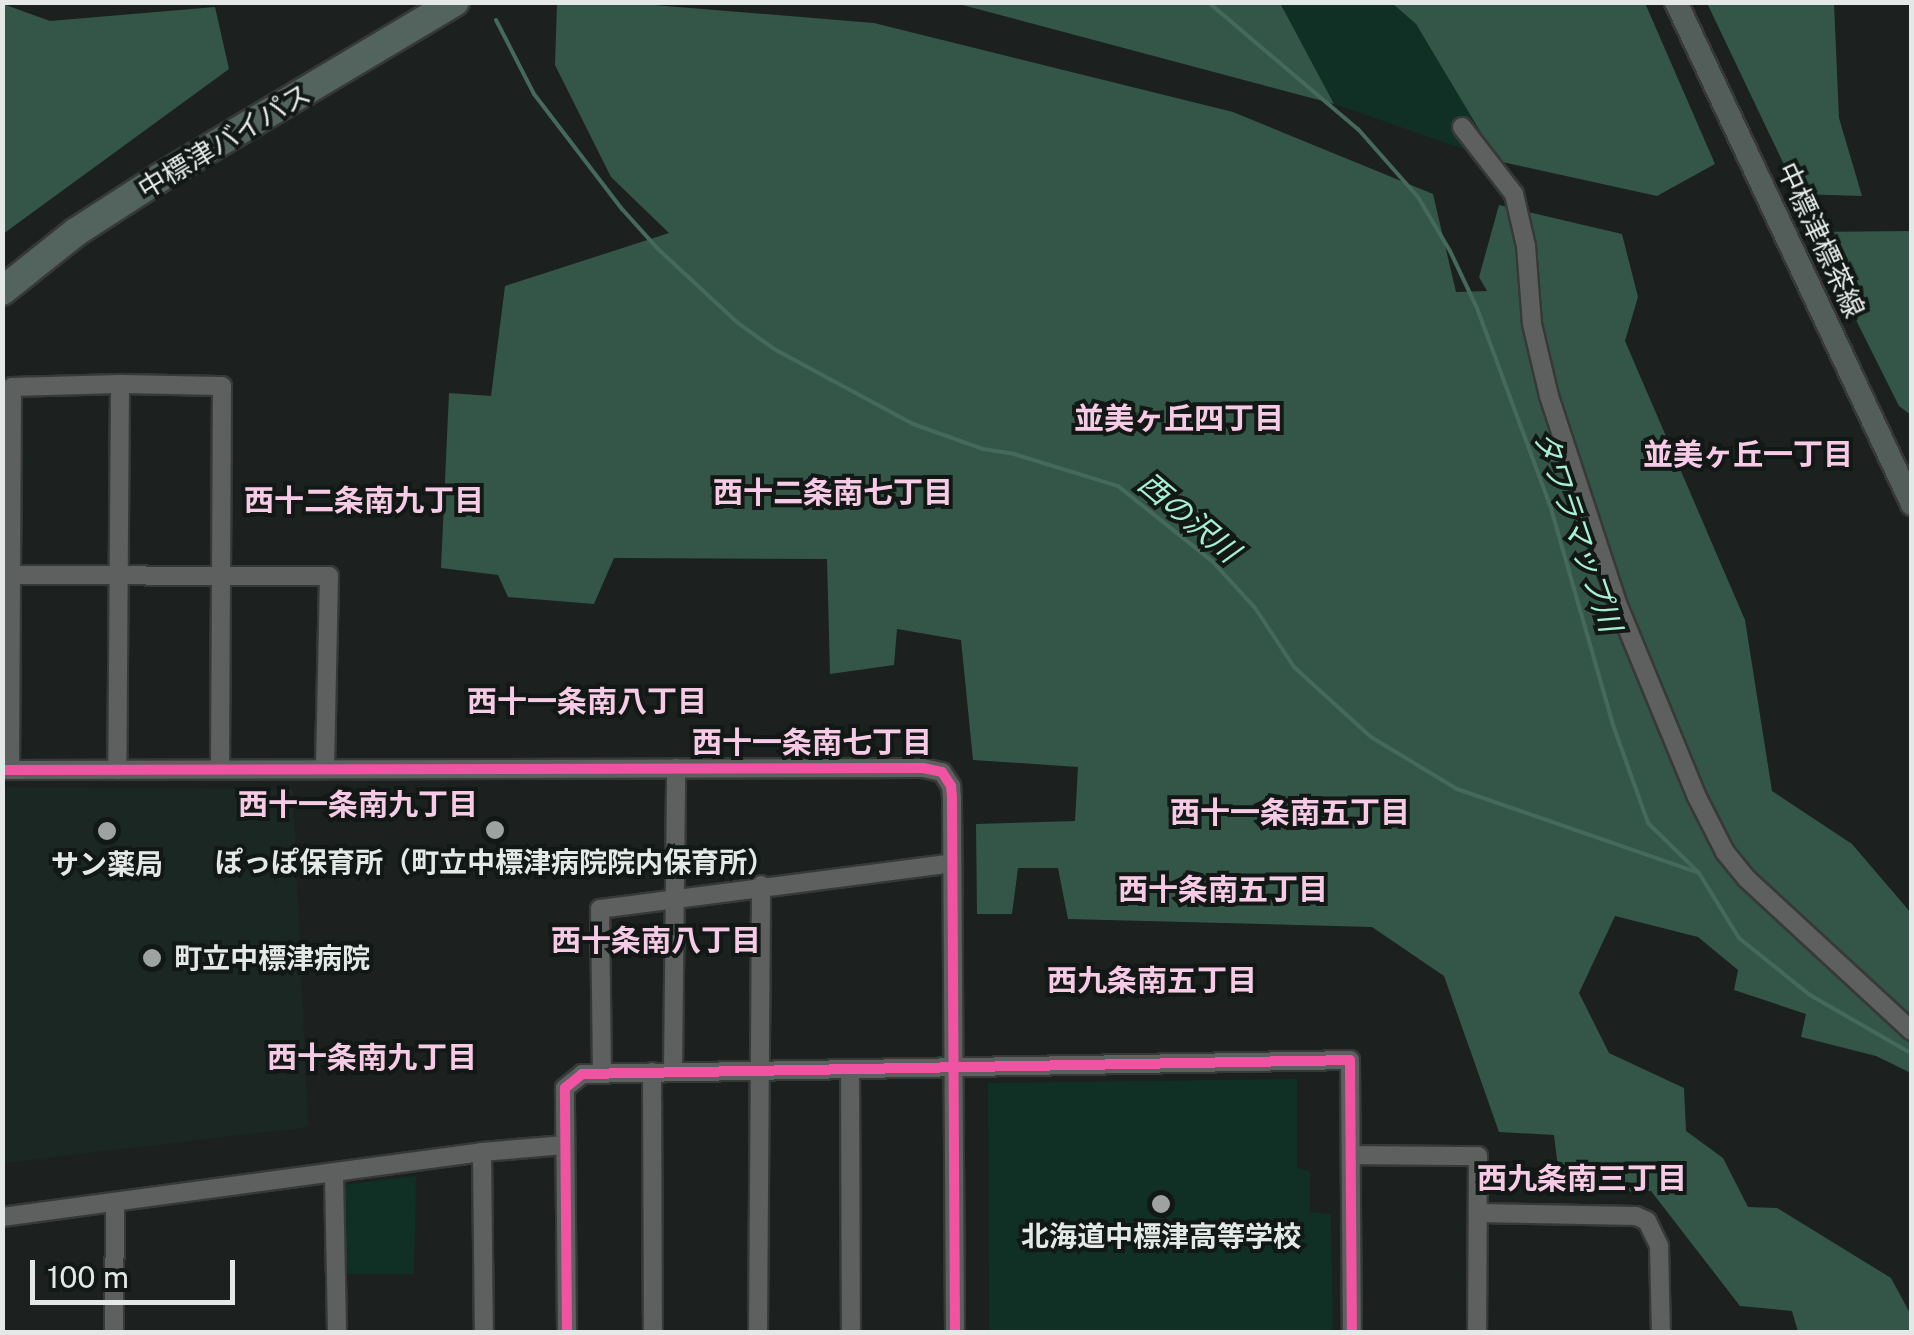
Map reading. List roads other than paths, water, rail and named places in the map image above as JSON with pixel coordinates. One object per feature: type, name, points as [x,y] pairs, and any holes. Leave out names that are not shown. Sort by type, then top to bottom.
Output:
[{"type":"highway","name":"中標津バイパス","points":[[2,291],[76,232],[162,177],[454,2]]},
{"type":"main road","name":"中標津標茶線","points":[[1676,2],[1912,504]]},
{"type":"street","points":[[1462,128],[1508,183],[1520,209],[1532,324],[1550,396],[1617,603],[1688,780],[1720,844],[1747,878],[1912,1031]]},
{"type":"street","points":[[117,770],[120,384]]},
{"type":"street","points":[[220,769],[218,575],[222,386],[12,387],[6,770],[934,769],[951,786],[955,1332]]},
{"type":"street","points":[[7,575],[329,576],[325,768]]},
{"type":"street","points":[[673,1072],[676,768]]},
{"type":"street","points":[[602,1073],[600,909],[952,863]]},
{"type":"street","points":[[758,1332],[761,885]]},
{"type":"street","points":[[566,1332],[565,1088],[582,1074],[1350,1060],[1352,1332]]},
{"type":"street","points":[[850,1069],[851,1332]]},
{"type":"street","points":[[652,1072],[653,1332]]},
{"type":"street","points":[[2,1217],[482,1152],[564,1145]]},
{"type":"street","points":[[482,1152],[484,1332]]},
{"type":"street","points":[[1352,1155],[1478,1156],[1477,1332]]},
{"type":"street","points":[[334,1174],[337,1332]]},
{"type":"street","points":[[114,1332],[115,1203]]},
{"type":"street","points":[[1478,1213],[1636,1216],[1647,1221],[1660,1246],[1661,1332]]},
{"type":"waterway","name":"タワラマップ川","points":[[1208,2],[1358,129],[1418,197],[1450,251],[1477,308],[1550,505],[1613,725],[1648,823],[1699,873],[1739,938],[1810,995],[1912,1054]]},
{"type":"waterway","name":"西の沢川","points":[[496,20],[534,94],[622,209],[658,249],[738,323],[774,349],[913,424],[983,449],[1014,454],[1118,486],[1212,561],[1255,608],[1294,667],[1371,737],[1457,789],[1699,873]]},
{"type":"place","name":"ぽっぽ保育所（町立中標津病院院内保育所）","points":[[495,830]]},
{"type":"place","name":"サン薬局","points":[[107,831]]},
{"type":"place","name":"町立中標津病院","points":[[152,958]]},
{"type":"place","name":"北海道中標津高等学校","points":[[1161,1204]]},
{"type":"district","name":"並美ヶ丘四丁目","points":[[1179,418]]},
{"type":"district","name":"並美ヶ丘一丁目","points":[[1748,454]]},
{"type":"district","name":"西十二条南七丁目","points":[[833,492]]},
{"type":"district","name":"西十二条南九丁目","points":[[364,500]]},
{"type":"district","name":"西十一条南八丁目","points":[[587,701]]},
{"type":"district","name":"西十一条南七丁目","points":[[812,742]]},
{"type":"district","name":"西十一条南九丁目","points":[[358,804]]},
{"type":"district","name":"西十一条南五丁目","points":[[1290,812]]},
{"type":"district","name":"西十条南五丁目","points":[[1223,889]]},
{"type":"district","name":"西十条南八丁目","points":[[656,940]]},
{"type":"district","name":"西九条南五丁目","points":[[1152,980]]},
{"type":"district","name":"西十条南九丁目","points":[[372,1057]]},
{"type":"district","name":"西九条南三丁目","points":[[1582,1178]]}]
